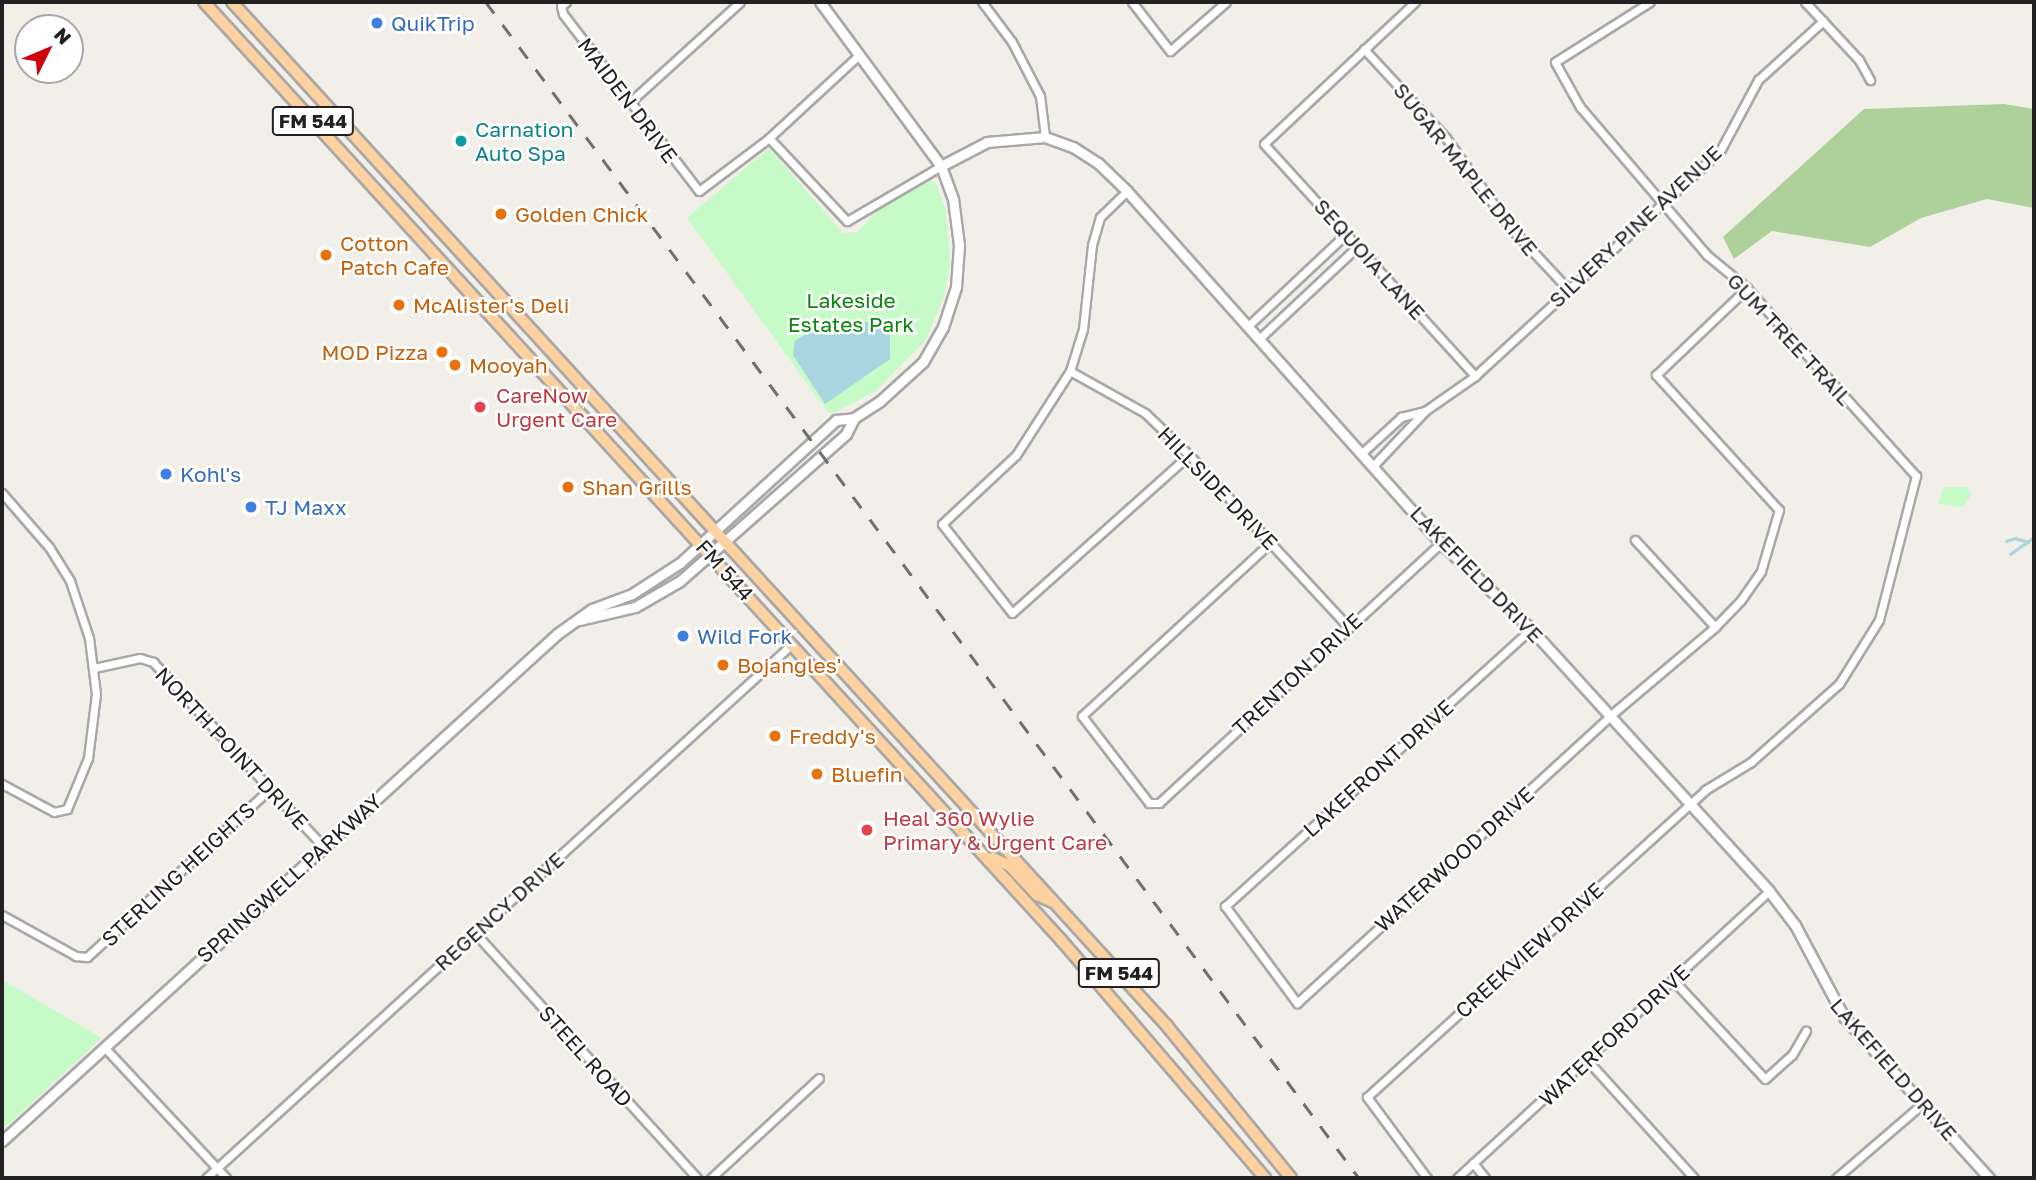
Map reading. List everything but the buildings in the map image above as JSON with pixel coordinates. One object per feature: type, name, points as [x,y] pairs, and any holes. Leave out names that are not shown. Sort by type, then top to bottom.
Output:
[{"type":"main road","name":"FM 544","points":[[204,2],[988,860],[1189,1086],[1265,1178]]},
{"type":"main road","name":"FM 544","points":[[232,2],[576,374],[1178,1038],[1291,1178]]},
{"type":"main road","points":[[261,63],[276,50]]},
{"type":"main road","points":[[415,234],[432,219]]},
{"type":"main road","points":[[559,391],[576,374]]},
{"type":"main road","points":[[873,735],[890,719]]},
{"type":"main road","points":[[988,860],[993,858],[1010,866],[1037,895],[1056,903]]},
{"type":"street","points":[[629,103],[740,2]]},
{"type":"street","name":"SPRINGWELL PARKWAY","points":[[579,620],[595,619],[657,596],[711,554],[846,434],[854,418],[912,375],[933,346],[951,305],[960,245],[953,199],[941,166],[820,2]]},
{"type":"street","points":[[982,2],[1012,42],[1041,96],[1045,137]]},
{"type":"street","points":[[1132,2],[1170,51],[1226,2]]},
{"type":"street","points":[[1364,49],[1415,2]]},
{"type":"street","name":"GUM TREE TRAIL","points":[[1650,2],[1555,62],[1580,107],[1707,255],[1747,288],[1916,476]]},
{"type":"street","points":[[1805,2],[1859,60],[1870,80]]},
{"type":"street","name":"MAIDEN DRIVE","points":[[563,4],[629,103],[699,191],[769,138]]},
{"type":"street","name":"SILVERY PINE AVENUE","points":[[1374,465],[1425,411],[1475,376],[1720,151],[1758,80],[1823,21]]},
{"type":"street","name":"SEQUOIA LANE","points":[[1364,49],[1264,144],[1475,376]]},
{"type":"street","name":"SUGAR MAPLE DRIVE","points":[[1364,49],[1446,138],[1510,227],[1567,289]]},
{"type":"street","points":[[769,138],[859,55]]},
{"type":"street","name":"LAKEFIELD DRIVE","points":[[769,138],[848,221],[987,142],[1045,137],[1081,152],[1127,191],[1363,452],[1441,543],[1531,629],[1769,891],[1795,925],[1844,1017],[1989,1178]]},
{"type":"street","points":[[1127,191],[1100,217],[1092,245],[1083,328],[1070,371],[1016,456],[942,524],[1005,610],[1012,613],[1189,454]]},
{"type":"street","points":[[1248,326],[1347,233]]},
{"type":"street","points":[[1260,338],[1358,246]]},
{"type":"street","name":"WATERWOOD DRIVE","points":[[1297,1003],[1611,715],[1715,627],[1741,600],[1761,571],[1779,510],[1656,376],[1747,288]]},
{"type":"street","name":"HILLSIDE DRIVE","points":[[1070,371],[1144,413],[1189,454],[1348,627]]},
{"type":"street","name":"SILVERY PINE AVENUE","points":[[1363,452],[1401,417],[1425,411]]},
{"type":"street","name":"SPRINGWELL PARKWAY","points":[[2,1141],[557,635],[592,609],[657,580],[836,420],[854,418]]},
{"type":"street","points":[[792,458],[805,472]]},
{"type":"street","name":"CREEKVIEW DRIVE","points":[[1427,1178],[1367,1097],[1691,804],[1751,762],[1839,684],[1879,620],[1916,476]]},
{"type":"street","points":[[2,494],[49,547],[70,581],[83,617],[94,668],[96,712],[88,758],[71,805],[63,812],[54,812],[2,784]]},
{"type":"street","points":[[1635,540],[1715,627]]},
{"type":"street","name":"TRENTON DRIVE","points":[[1271,542],[1082,716],[1154,804],[1441,543]]},
{"type":"street","name":"LAKEFRONT DRIVE","points":[[1297,1003],[1226,906],[1531,629]]},
{"type":"street","name":"REGENCY DRIVE","points":[[206,1178],[791,645]]},
{"type":"street","name":"NORTH POINT DRIVE","points":[[94,668],[140,659],[153,662],[324,847]]},
{"type":"street","name":"STERLING HEIGHTS","points":[[2,915],[83,957],[270,789]]},
{"type":"street","name":"WATERFORD DRIVE","points":[[1457,1178],[1769,891]]},
{"type":"street","name":"STEEL ROAD","points":[[475,933],[697,1178]]},
{"type":"street","points":[[1674,980],[1765,1079],[1792,1055],[1806,1031]]},
{"type":"street","points":[[104,1047],[226,1178]]},
{"type":"street","points":[[1587,1060],[1694,1178]]},
{"type":"street","points":[[711,1178],[819,1078]]},
{"type":"street","points":[[1836,1178],[1922,1104]]},
{"type":"street","points":[[1473,1163],[1485,1178]]},
{"type":"green space","points":[[2004,104],[2034,109],[2034,208],[1987,199],[1921,218],[1870,247],[1772,231],[1734,259],[1723,237],[1864,109]]},
{"type":"green space","name":"Lakeside Estates Park","points":[[769,148],[843,233],[857,232],[888,201],[929,180],[936,183],[946,211],[950,262],[945,293],[926,340],[876,391],[830,415],[687,218]]},
{"type":"green space","points":[[1944,487],[1967,487],[1971,496],[1962,507],[1938,504]]},
{"type":"green space","points":[[2,980],[102,1038],[2,1130]]},
{"type":"water","points":[[870,320],[890,333],[890,359],[825,404],[793,355],[795,341],[813,329],[848,332]]},
{"type":"waterway","points":[[2010,554],[2034,537]]},
{"type":"waterway","points":[[2006,541],[2015,538],[2028,542]]},
{"type":"railway","points":[[486,2],[1359,1178]]},
{"type":"place","name":"QuikTrip","points":[[377,23]]},
{"type":"place","name":"Carnation Auto Spa","points":[[461,141]]},
{"type":"place","name":"Golden Chick","points":[[501,214]]},
{"type":"place","name":"Cotton Patch Cafe","points":[[326,255]]},
{"type":"place","name":"McAlister's Deli","points":[[399,305]]},
{"type":"place","name":"MOD Pizza","points":[[442,352]]},
{"type":"place","name":"Mooyah","points":[[455,365]]},
{"type":"place","name":"CareNow Urgent Care","points":[[480,407]]},
{"type":"place","name":"Kohl's","points":[[166,474]]},
{"type":"place","name":"Shan Grills","points":[[568,487]]},
{"type":"place","name":"TJ Maxx","points":[[251,507]]},
{"type":"place","name":"Wild Fork","points":[[683,636]]},
{"type":"place","name":"Bojangles'","points":[[723,665]]},
{"type":"place","name":"Freddy's","points":[[775,736]]},
{"type":"place","name":"Bluefin","points":[[817,774]]},
{"type":"place","name":"Heal 360 Wylie Primary & Urgent Care","points":[[867,830]]}]
